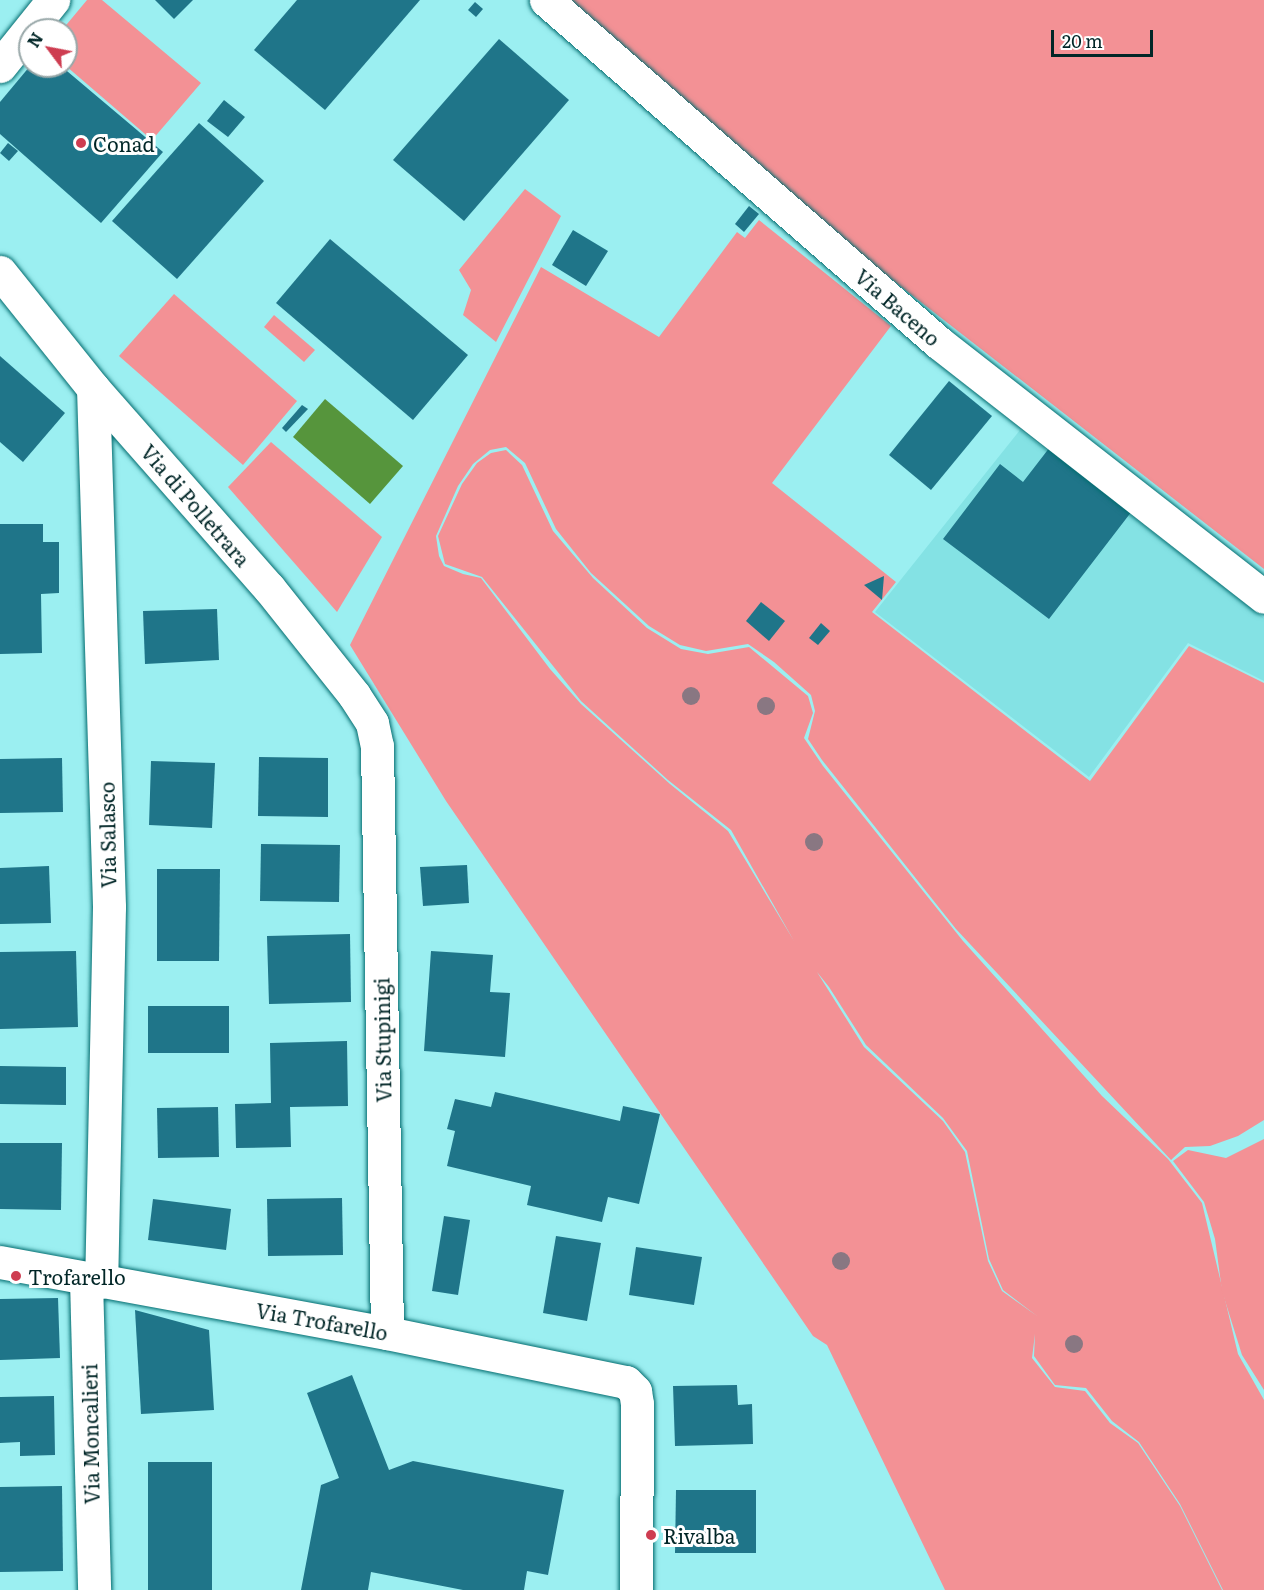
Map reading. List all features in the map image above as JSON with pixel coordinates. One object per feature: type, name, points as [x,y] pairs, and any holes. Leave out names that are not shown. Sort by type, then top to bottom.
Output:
[{"type":"street","points":[[0,66],[53,0]]},
{"type":"street","name":"Via Baceno","points":[[546,0],[939,343],[1264,597]]},
{"type":"street","name":"Via di Polletrara","points":[[0,272],[93,388],[269,588],[354,695],[372,723],[377,747]]},
{"type":"street","name":"Via Salasco","points":[[93,388],[109,907],[93,1280]]},
{"type":"street","name":"Via Stupinigi","points":[[377,747],[387,1333]]},
{"type":"street","name":"Via Trofarello","points":[[0,1262],[387,1333],[617,1379],[632,1386],[636,1395],[636,1590]]},
{"type":"street","name":"Via Moncalieri","points":[[93,1280],[94,1590]]},
{"type":"shaded area","points":[[87,0],[102,0],[201,83],[152,140],[78,76],[78,18],[72,18]]},
{"type":"shaded area","points":[[571,0],[1264,0],[1264,569],[832,233]]},
{"type":"shaded area","points":[[525,189],[561,216],[496,342],[463,315],[471,290],[459,270]]},
{"type":"shaded area","points":[[759,220],[891,326],[772,483],[896,582],[872,612],[1090,781],[1189,646],[1264,683],[1264,1120],[1238,1136],[1210,1146],[1185,1147],[1171,1160],[956,929],[822,760],[808,739],[815,711],[811,695],[774,662],[748,644],[706,651],[680,645],[649,626],[591,573],[556,529],[525,463],[506,447],[490,450],[473,464],[458,486],[436,536],[439,556],[444,566],[481,578],[550,669],[581,704],[670,784],[728,831],[794,941],[731,830],[668,780],[581,701],[482,577],[445,564],[438,536],[462,484],[477,463],[491,453],[506,450],[522,465],[553,531],[593,578],[647,628],[681,649],[708,654],[749,647],[808,696],[813,713],[804,738],[823,766],[963,941],[1102,1096],[1168,1159],[1202,1203],[1238,1354],[1264,1400],[1264,1590],[1223,1590],[1180,1504],[1139,1442],[1112,1421],[1086,1388],[1055,1385],[1034,1356],[1035,1334],[1032,1358],[1055,1387],[1085,1391],[1110,1423],[1138,1443],[1180,1506],[1222,1590],[945,1590],[827,1345],[813,1336],[446,801],[350,645],[541,267],[659,337],[737,232],[745,238]],"holes":[[[817,972],[866,1045],[943,1118],[967,1151],[989,1259],[1003,1290],[1037,1316],[1002,1291],[988,1261],[965,1152],[943,1121],[864,1047]]]},
{"type":"shaded area","points":[[174,294],[297,401],[243,465],[119,356]]},
{"type":"shaded area","points":[[274,315],[315,350],[304,362],[264,327]]},
{"type":"shaded area","points":[[325,399],[403,466],[370,504],[293,437]]},
{"type":"shaded area","points":[[1020,430],[1264,618],[1264,681],[1188,643],[1089,777],[875,612]]},
{"type":"shaded area","points":[[271,442],[382,537],[337,612],[228,487]]},
{"type":"shaded area","points":[[1264,1139],[1264,1390],[1242,1355],[1222,1291],[1215,1239],[1204,1202],[1173,1161],[1188,1150],[1226,1158]]},
{"type":"building","points":[[155,0],[193,0],[174,19]]},
{"type":"building","points":[[297,0],[420,0],[325,110],[254,50]]},
{"type":"building","points":[[475,2],[483,9],[476,17],[468,10]]},
{"type":"building","points":[[499,39],[569,100],[464,221],[393,160]]},
{"type":"building","name":"Conad","points":[[20,78],[75,78],[163,152],[101,223],[0,134],[0,102]]},
{"type":"building","points":[[224,100],[245,117],[228,137],[207,121]]},
{"type":"building","points":[[199,123],[264,181],[177,279],[112,221]]},
{"type":"building","points":[[8,143],[18,151],[9,161],[0,153]]},
{"type":"building","points":[[749,206],[759,214],[744,232],[735,224]]},
{"type":"building","points":[[573,230],[608,251],[586,286],[552,265]]},
{"type":"building","points":[[330,239],[468,355],[413,420],[276,303]]},
{"type":"building","points":[[0,356],[65,413],[23,462],[0,442]]},
{"type":"building","points":[[949,381],[992,416],[931,490],[889,455]]},
{"type":"building","points":[[302,405],[308,409],[286,432],[282,428]]},
{"type":"building","points":[[1050,447],[1132,511],[1049,619],[943,539],[1000,464],[1023,482]]},
{"type":"building","points":[[0,524],[43,524],[43,542],[59,542],[59,593],[41,594],[42,653],[0,654]]},
{"type":"building","points":[[884,576],[882,600],[864,585]]},
{"type":"building","points":[[761,602],[785,621],[769,641],[746,621]]},
{"type":"building","points":[[217,609],[219,660],[145,664],[143,611]]},
{"type":"building","points":[[821,623],[830,631],[818,645],[809,638]]},
{"type":"building","points":[[259,757],[328,758],[328,817],[258,816]]},
{"type":"building","points":[[62,758],[63,812],[0,813],[0,759]]},
{"type":"building","points":[[151,761],[215,763],[212,828],[149,825]]},
{"type":"building","points":[[261,844],[340,845],[339,902],[260,901]]},
{"type":"building","points":[[467,865],[469,903],[423,906],[420,867]]},
{"type":"building","points":[[49,866],[51,923],[0,924],[0,868]]},
{"type":"building","points":[[157,869],[220,869],[219,961],[157,961]]},
{"type":"building","points":[[350,934],[351,1002],[269,1004],[267,936]]},
{"type":"building","points":[[76,951],[78,1027],[0,1029],[0,952]]},
{"type":"building","points":[[431,951],[493,955],[490,992],[510,993],[505,1057],[424,1051]]},
{"type":"building","points":[[148,1006],[229,1006],[229,1053],[148,1053]]},
{"type":"building","points":[[347,1041],[348,1106],[290,1107],[291,1147],[236,1148],[235,1104],[271,1103],[270,1043]]},
{"type":"building","points":[[0,1066],[66,1067],[66,1105],[0,1104]]},
{"type":"building","points":[[495,1092],[620,1121],[623,1106],[660,1114],[639,1204],[608,1197],[602,1222],[527,1205],[531,1186],[447,1166],[455,1131],[447,1129],[455,1099],[491,1107]]},
{"type":"building","points":[[218,1107],[219,1157],[158,1158],[157,1108]]},
{"type":"building","points":[[0,1143],[62,1143],[61,1210],[0,1209]]},
{"type":"building","points":[[342,1198],[343,1255],[268,1256],[267,1199]]},
{"type":"building","points":[[153,1199],[231,1209],[226,1250],[148,1240]]},
{"type":"building","points":[[444,1216],[470,1220],[458,1295],[432,1291]]},
{"type":"building","points":[[556,1236],[601,1243],[587,1321],[543,1313]]},
{"type":"building","points":[[636,1247],[702,1257],[694,1305],[629,1295]]},
{"type":"building","points":[[58,1298],[60,1358],[0,1360],[0,1299]]},
{"type":"building","points":[[135,1310],[209,1330],[214,1410],[141,1414]]},
{"type":"building","points":[[352,1375],[389,1470],[413,1461],[564,1490],[548,1575],[527,1571],[524,1590],[463,1590],[371,1572],[368,1590],[301,1590],[321,1485],[339,1478],[307,1393]]},
{"type":"building","points":[[737,1385],[738,1405],[752,1404],[753,1444],[675,1446],[673,1386]]},
{"type":"building","points":[[54,1396],[55,1455],[20,1456],[20,1442],[0,1443],[0,1397]]},
{"type":"building","points":[[148,1462],[212,1462],[212,1590],[148,1590]]},
{"type":"building","points":[[62,1486],[63,1571],[0,1572],[0,1487]]},
{"type":"building","points":[[676,1490],[756,1490],[756,1553],[675,1553]]},
{"type":"place","name":"Conad","points":[[81,143]]},
{"type":"place","name":"Trofarello","points":[[16,1276]]},
{"type":"place","name":"Rivalba","points":[[651,1535]]}]
